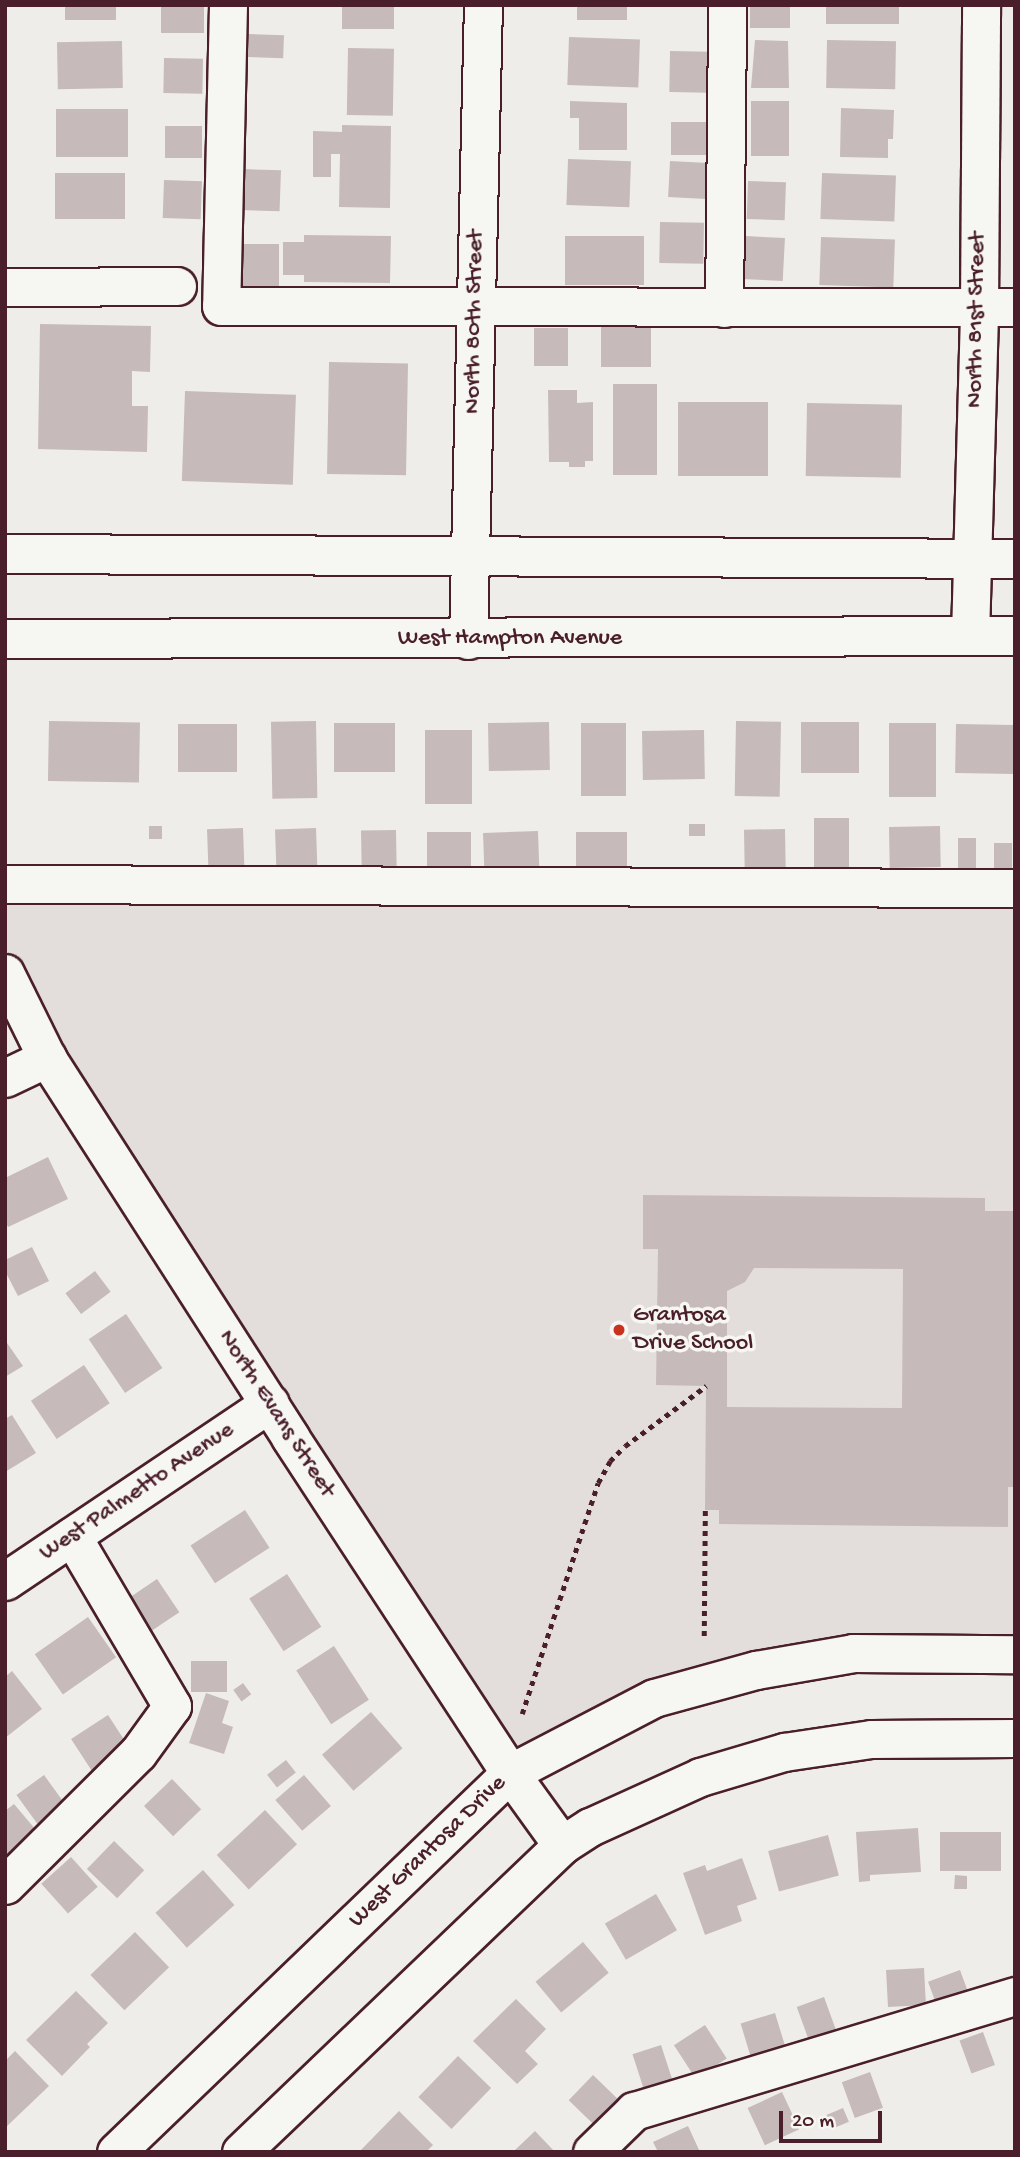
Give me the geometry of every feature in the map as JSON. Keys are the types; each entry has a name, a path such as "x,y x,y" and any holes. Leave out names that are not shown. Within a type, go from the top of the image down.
{"main road":[{"path":"5,554 1015,559"},
{"name":"West Hampton Avenue","path":"5,639 1015,636"}],"street":[{"path":"228,5 221,306 1015,307"},
{"name":"North 80th Street","path":"468,639 483,5"},
{"path":"724,308 727,5"},
{"name":"North 81st Street","path":"970,635 979,307 981,5"},
{"path":"5,287 177,286"},
{"path":"5,884 1015,888"},
{"name":"North Evans Street","path":"5,973 47,1058 510,1773 562,1846"},
{"path":"5,1078 47,1058"},
{"name":"West Palmetto Avenue","path":"5,1581 270,1403"},
{"path":"5,1885 138,1753 172,1706 72,1536"},
{"name":"West Grantosa Drive","path":"116,2152 510,1773 654,1698 755,1670 853,1653 1015,1654"},
{"path":"241,2152 562,1846 642,1801 700,1777 784,1752 871,1739 1015,1738"},
{"path":"592,2152 634,2111 1015,1996"}],"path":[{"path":"522,1714 598,1483 610,1461 706,1386"},
{"path":"704,1636 705,1510"}],"shaded area":[{"name":"Grantosa Drive School","path":"5,884 1015,888 1015,1654 756,1670 510,1773 5,973"}],"building":[{"path":"65,5 116,5 116,20 65,20"},
{"path":"161,5 204,5 204,33 161,33"},
{"path":"342,5 394,5 394,29 342,29"},
{"path":"577,5 627,5 627,20 577,20"},
{"path":"750,5 790,5 790,28 750,28"},
{"path":"826,5 899,5 899,24 826,24"},
{"path":"247,34 284,35 283,58 246,57"},
{"path":"569,37 640,39 638,87 567,85"},
{"path":"755,40 788,41 789,88 751,88"},
{"path":"827,40 896,41 895,89 826,88"},
{"path":"122,41 123,88 58,89 57,42"},
{"path":"348,48 394,49 393,116 347,115"},
{"path":"670,51 709,52 708,93 669,92"},
{"path":"164,58 203,59 202,94 163,93"},
{"path":"570,101 627,103 627,150 579,150 579,118 570,118"},
{"path":"751,101 789,101 789,156 751,156"},
{"path":"841,108 894,110 893,139 888,139 888,158 840,157"},
{"path":"56,109 128,109 128,157 56,157"},
{"path":"671,122 706,122 706,155 671,155"},
{"path":"342,125 391,126 390,208 339,207 340,154 331,154 331,177 313,177 313,131 342,132"},
{"path":"165,126 202,126 202,158 165,158"},
{"path":"568,159 631,161 629,207 566,205"},
{"path":"670,161 708,163 706,199 668,197"},
{"path":"243,169 281,170 280,211 242,210"},
{"path":"55,173 125,173 125,219 55,219"},
{"path":"822,173 896,176 894,222 820,219"},
{"path":"164,180 202,181 201,219 163,218"},
{"path":"748,181 786,182 785,220 747,219"},
{"path":"660,222 704,223 703,264 659,263"},
{"path":"304,235 391,236 390,283 304,282 304,275 283,275 283,242 304,242"},
{"path":"565,236 644,236 644,285 565,285"},
{"path":"745,236 785,238 783,281 743,279"},
{"path":"821,237 895,240 893,288 819,285"},
{"path":"241,244 279,244 279,287 241,287"},
{"path":"601,323 651,323 651,367 601,367"},
{"path":"40,324 151,326 150,372 132,371 132,406 148,406 147,452 38,449"},
{"path":"534,328 568,328 568,366 534,366"},
{"path":"329,362 408,363 406,475 327,474"},
{"path":"613,384 657,384 657,475 613,475"},
{"path":"548,390 577,390 577,403 593,402 593,461 585,461 585,467 569,467 569,462 549,462"},
{"path":"185,391 296,395 293,485 182,481"},
{"path":"678,402 768,402 768,476 678,476"},
{"path":"807,403 902,405 901,478 806,476"},
{"path":"49,721 140,723 139,783 48,781"},
{"path":"316,721 317,798 272,799 271,722"},
{"path":"736,721 781,722 780,797 735,796"},
{"path":"549,722 550,770 489,771 488,723"},
{"path":"801,722 859,722 859,773 801,773"},
{"path":"334,723 395,723 395,772 334,772"},
{"path":"581,723 626,723 626,796 581,796"},
{"path":"889,723 936,723 936,797 889,797"},
{"path":"178,724 237,724 237,772 178,772"},
{"path":"956,724 1015,725 1014,774 955,773"},
{"path":"425,730 472,730 472,804 425,804"},
{"path":"704,730 705,779 643,780 642,731"},
{"path":"814,818 849,818 849,871 814,871"},
{"path":"689,824 705,824 705,836 689,836"},
{"path":"149,826 162,826 162,839 149,839"},
{"path":"940,826 941,867 890,868 889,827"},
{"path":"243,828 244,866 208,867 207,829"},
{"path":"316,828 317,865 276,866 275,829"},
{"path":"785,829 786,870 745,871 744,830"},
{"path":"396,830 397,869 362,870 361,831"},
{"path":"538,831 539,869 484,871 483,833"},
{"path":"427,832 471,832 471,869 427,869"},
{"path":"576,832 627,832 627,872 576,872"},
{"path":"958,838 976,838 976,871 958,871"},
{"path":"994,843 1012,843 1012,868 994,868"},
{"path":"48,1157 68,1199 8,1227 5,1221 5,1178"},
{"path":"643,1195 985,1198 985,1211 1015,1211 1015,1487 1008,1487 1008,1527 719,1524 719,1510 705,1510 706,1386 656,1385 658,1249 643,1249","holes":["754,1268 903,1269 902,1408 727,1407 727,1291 745,1282"]},
{"path":"32,1247 49,1281 18,1296 5,1271 5,1260"},
{"path":"95,1271 111,1292 81,1314 65,1293"},
{"path":"126,1314 162,1368 125,1393 89,1339"},
{"path":"5,1340 23,1366 5,1377"},
{"path":"84,1365 110,1403 57,1439 31,1401"},
{"path":"12,1415 36,1453 5,1472 5,1419"},
{"path":"245,1510 270,1548 215,1583 190,1545"},
{"path":"287,1574 321,1627 284,1651 249,1599"},
{"path":"157,1579 179,1612 149,1633 126,1600"},
{"path":"88,1617 116,1657 63,1694 35,1654"},
{"path":"334,1646 369,1700 331,1724 296,1671"},
{"path":"191,1661 227,1661 227,1692 191,1692"},
{"path":"12,1671 42,1709 5,1738 5,1677"},
{"path":"243,1683 251,1694 242,1701 233,1690"},
{"path":"206,1693 229,1701 222,1723 233,1727 224,1754 189,1743"},
{"path":"371,1712 402,1748 353,1791 322,1755"},
{"path":"108,1715 130,1749 93,1773 71,1739"},
{"path":"286,1760 296,1773 277,1787 267,1775"},
{"path":"44,1775 68,1808 41,1828 16,1795"},
{"path":"304,1775 331,1806 302,1831 275,1800"},
{"path":"172,1779 201,1809 173,1836 144,1806"},
{"path":"14,1804 41,1836 12,1862 5,1855 5,1811"},
{"path":"265,1810 297,1844 249,1889 217,1855"},
{"path":"918,1828 921,1872 870,1875 870,1881 859,1882 856,1832"},
{"path":"940,1832 1001,1832 1001,1871 940,1871"},
{"path":"828,1835 839,1876 779,1892 768,1851"},
{"path":"114,1841 144,1870 117,1898 87,1869"},
{"path":"71,1857 98,1887 68,1913 41,1884"},
{"path":"742,1858 757,1899 737,1906 742,1921 705,1935 683,1873 705,1865 707,1871"},
{"path":"203,1870 234,1905 187,1948 155,1913"},
{"path":"955,1875 967,1876 967,1889 954,1889"},
{"path":"656,1894 677,1930 626,1960 605,1924"},
{"path":"135,1932 169,1967 124,2010 90,1975"},
{"path":"583,1942 609,1973 561,2012 536,1982"},
{"path":"924,1968 926,2005 888,2007 886,1970"},
{"path":"960,1970 969,1995 937,2007 928,1982"},
{"path":"76,1991 108,2023 87,2044 90,2047 62,2076 26,2040"},
{"path":"824,1997 837,2033 810,2043 797,2007"},
{"path":"516,1999 546,2029 525,2051 538,2064 517,2084 473,2041"},
{"path":"775,2013 786,2048 751,2059 741,2024"},
{"path":"705,2025 727,2059 696,2079 674,2045"},
{"path":"983,2032 995,2065 971,2073 960,2041"},
{"path":"661,2045 673,2083 645,2092 632,2054"},
{"path":"15,2051 49,2086 5,2128 5,2061"},
{"path":"458,2056 491,2088 451,2129 418,2097"},
{"path":"870,2072 883,2108 855,2118 842,2082"},
{"path":"593,2075 620,2101 595,2126 569,2100"},
{"path":"782,2092 799,2129 765,2145 748,2108"},
{"path":"843,2108 849,2122 832,2129 826,2115"},
{"path":"399,2111 433,2145 426,2152 359,2152"},
{"path":"688,2126 700,2152 658,2152 653,2142"},
{"path":"535,2131 555,2152 515,2150"}],"place":[{"name":"Grantosa Drive School","path":"619,1330"}]}
